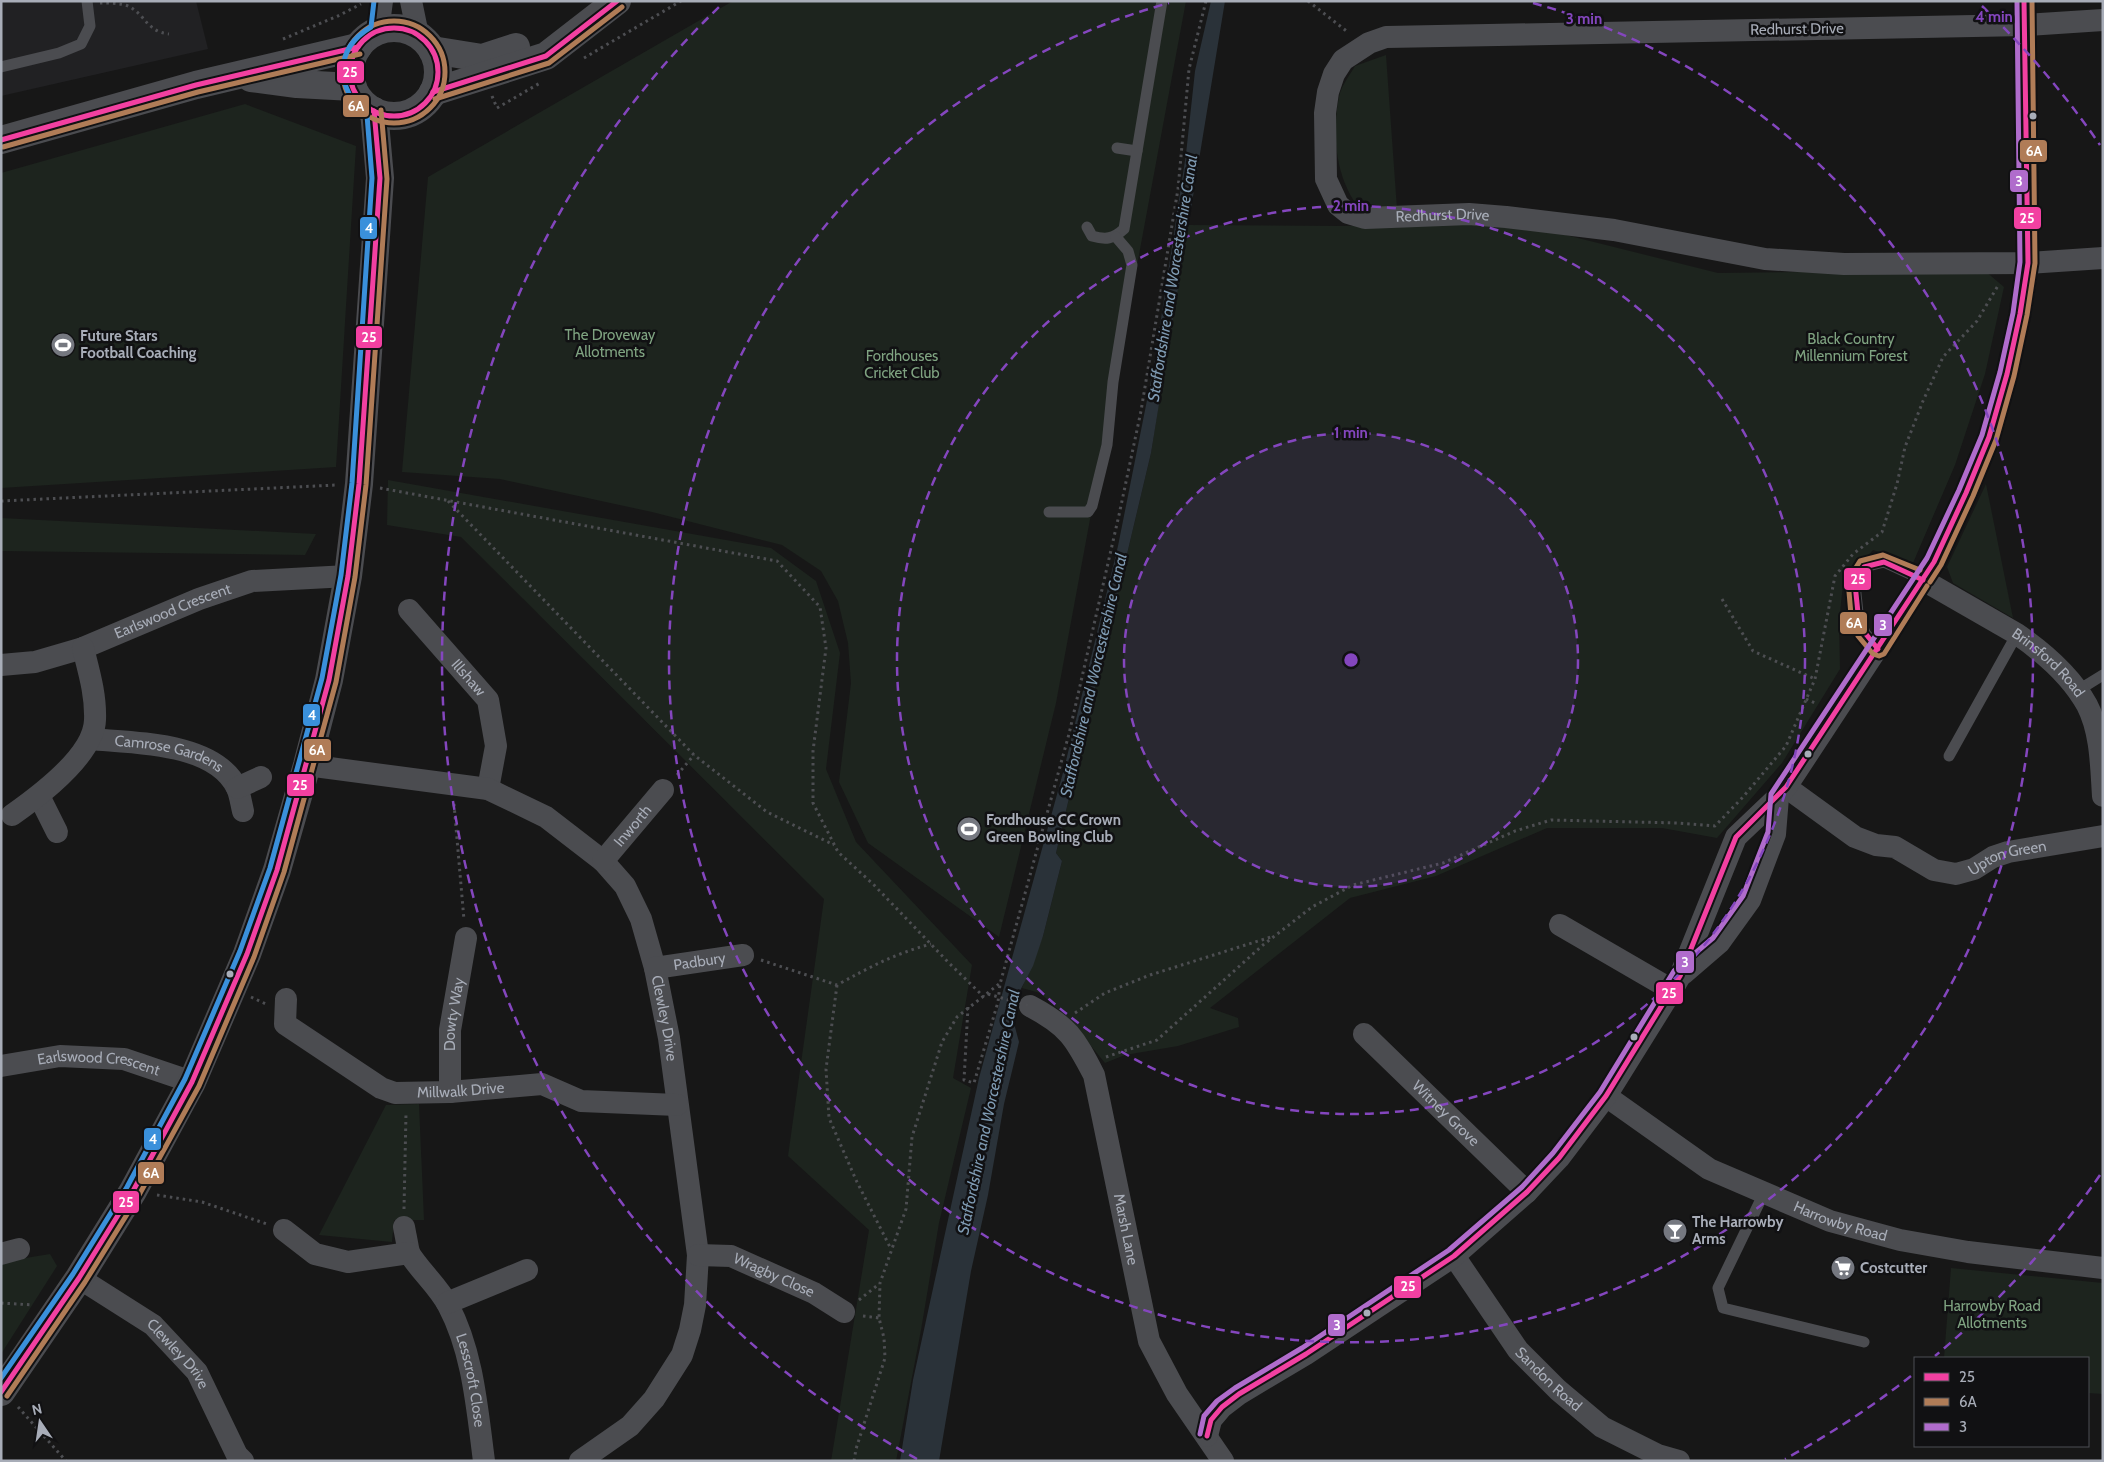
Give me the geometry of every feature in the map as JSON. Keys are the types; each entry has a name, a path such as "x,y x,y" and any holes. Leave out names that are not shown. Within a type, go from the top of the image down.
{"street":[{"path":"382,1 368,39 350,67 353,87 364,104 383,114 403,114 420,107 432,92 436,82 438,70 425,43 411,1"},
{"path":"1,140 368,39 397,28 425,43 482,58 542,39 609,1"},
{"path":"432,92 546,56 617,1"},
{"path":"1208,1436 1211,1420 1222,1407 1239,1394 1306,1354 1454,1256 1527,1192 1559,1158 1606,1096 1676,983 1736,837 1782,792 1934,562 1966,493 1989,437 2007,374 2020,314 2028,262 2026,25 2024,1"},
{"name":"Redhurst Drive","path":"2103,20 2026,25 1411,35 1386,37 1360,48 1343,60 1334,74 1325,113 1326,179 1338,205 1348,213 1365,218 1469,214 1506,217 1614,230 1765,259 1844,264 2028,262 2103,258"},
{"path":"234,76 297,84 353,87"},
{"path":"10,1390 53,1317 133,1191 192,1082 247,954 277,870 307,766 329,680 348,576 359,484 380,178 374,110"},
{"path":"380,178 403,114"},
{"name":"Earlswood Crescent","path":"1,665 35,662 83,648 199,599 252,581 348,576"},
{"name":"Brinsford Road","path":"1923,580 2017,634 2063,672 2087,706 2094,724 2100,755 2103,796"},
{"name":"Illshaw","path":"409,610 488,700 496,746 488,788"},
{"name":"Camrose Gardens","path":"12,815 59,779 91,739 95,721 92,687 83,648"},
{"name":"Camrose Gardens","path":"91,739 169,746 196,755 223,770 237,788 243,810"},
{"name":"Clewley Drive","path":"307,766 488,788 546,817 603,861 625,886 641,920 654,968 669,1038 698,1254 696,1305 682,1355 654,1399 630,1426 587,1459"},
{"name":"Camrose Gardens","path":"237,788 261,777"},
{"name":"Inworth","path":"603,861 663,790"},
{"path":"1676,983 1718,943 1750,900 1775,834 1782,792"},
{"name":"Upton Green","path":"1782,792 1854,837 1876,845 1895,847 1934,870 1956,874 1974,869 1993,857 2008,852 2103,836"},
{"path":"39,796 57,832"},
{"path":"1560,925 1676,983"},
{"name":"Dowty Way","path":"450,1092 450,1030 466,938"},
{"name":"Padbury","path":"654,968 743,955"},
{"name":"Millwalk Drive","path":"286,1006 285,1024 381,1088 395,1093 450,1092 542,1084 581,1101 677,1105"},
{"name":"Marsh Lane","path":"1030,1006 1053,1018 1076,1040 1094,1075 1149,1341 1177,1394 1224,1461"},
{"name":"Witney Grove","path":"1364,1034 1527,1192"},
{"name":"Earlswood Crescent","path":"1,1066 60,1056 124,1059 192,1082"},
{"name":"Harrowby Road","path":"1606,1096 1709,1169 1830,1221 1900,1240 1968,1252 2103,1268"},
{"path":"284,1230 315,1254 348,1262 409,1253 404,1227"},
{"name":"Lesscroft Close","path":"409,1253 418,1268 447,1303 462,1337 476,1397 484,1461"},
{"name":"Wragby Close","path":"698,1254 731,1256 814,1293 844,1312"},
{"name":"Sandon Road","path":"1454,1256 1518,1350 1558,1390 1602,1427 1658,1454 1679,1461"},
{"path":"447,1303 527,1270"},
{"name":"Clewley Drive","path":"79,1278 153,1325 197,1372 237,1455 243,1461"}],"lane":[{"path":"1087,228 1092,236 1106,240 1116,237 1124,230 1162,1"},
{"path":"1,67 59,53 82,44 90,26 87,3"},
{"path":"1117,148 1137,151"},
{"path":"1049,512 1088,512 1092,506 1108,445 1113,382 1132,265 1128,250 1116,237"},
{"path":"1878,649 1865,633 1858,613 1855,584 1864,567 1884,562 1923,580"},
{"path":"1949,756 2017,634"},
{"path":"2077,691 2103,675"},
{"path":"1764,1193 1718,1288 1723,1308 1864,1342"}],"path":[{"path":"968,1007 964,1080 974,1083 998,1002 1000,984 1069,734 1123,496 1141,410 1178,189 1189,70 1206,1"},
{"path":"1308,1 1352,36 1360,48"},
{"path":"87,3 127,6 135,11 152,29 169,34"},
{"path":"1088,1064 1157,1040 1274,936 1312,907 1353,885 1443,863 1515,830 1551,820 1678,823 1715,826 1743,797 1786,746 1815,678 1835,576 1853,554 1882,532 1897,484 1905,447 1923,401 1944,357 1977,321 2000,283"},
{"path":"1,501 359,484 777,561 820,607 826,648 813,751 813,802 838,852 986,996 1030,1006"},
{"path":"448,501 694,755 767,812 835,845"},
{"path":"1722,599 1753,651 1815,678"},
{"path":"663,790 694,755"},
{"path":"452,784 466,938"},
{"path":"1059,1024 1114,989 1150,975 1274,936"},
{"path":"743,955 837,985 883,960 904,951 931,944"},
{"path":"854,1461 856,1449 885,1358 884,1338 879,1318 880,1283 906,1208 911,1145 915,1128 942,1042 957,1017 1000,984"},
{"path":"837,985 826,1069 829,1118 856,1180 892,1250"},
{"path":"232,989 286,1006"},
{"path":"404,1227 406,1092"},
{"path":"133,1191 202,1202 284,1230"},
{"path":"1,1303 37,1306 53,1317"},
{"path":"10,1390 21,1409 66,1461"}],"shaded area":[{"path":"1,1 196,1 208,49 1,96"}],"green space":[{"name":"Fordhouses Cricket Club","path":"733,1 1186,1 1056,703 999,937 868,843 839,782 851,683 848,643 838,601 821,571 782,545 652,512 500,479 402,472 428,177"},
{"path":"1386,55 1397,209 1354,201 1339,164 1336,137 1339,97 1355,66"},
{"path":"245,104 356,146 336,467 1,488 1,173"},
{"name":"Black Country Millennium Forest","path":"1468,222 1554,232 1718,273 1984,270 2004,287 1985,374 1955,465 1913,563 1873,550 1843,584 1839,622 1840,669 1782,763 1717,838 1662,828 1547,828 1436,876 1350,898 1210,1008 1238,1018 1239,1027 1178,1046 1125,1055 1105,1063 1068,1018 1040,993 1022,988 1043,936 1062,861 1056,853 1151,453 1187,225 1343,226"},
{"path":"388,480 771,548 816,581 840,653 826,769 856,842 972,965 953,1078 971,1088 939,1223 896,1461 831,1461 869,1230 788,1156 824,899 461,537 387,525"},
{"path":"1986,484 2013,618 1953,583 1947,567"},
{"path":"1,518 316,534 305,555 1,551"},
{"path":"419,1104 424,1220 394,1220 392,1242 319,1235 386,1105"},
{"path":"50,1254 57,1266 1,1354 1,1262"},
{"name":"Harrowby Road Allotments","path":"1951,1268 2103,1283 2103,1394 2089,1393 2089,1357 1944,1357"}],"water":[{"name":"Staffordshire and Worcestershire Canal","path":"1211,1 1225,1 1151,453 1056,853 1062,861 1043,936 1033,966 1014,1002 1012,1016 1019,1042 1004,1104 988,1195 971,1271 939,1461 900,1461 913,1380 979,1078 1064,769 1118,546 1154,365 1186,154 1195,71"}],"transit line":[{"name":"4","path":"1,1378 73,1274 127,1187 185,1079 240,951 270,868 322,678 341,575 352,483 372,178 367,115 356,104 349,93 344,81 343,69 345,57 350,46 371,27 374,1"},
{"name":"25","path":"433,92 546,56 617,1"},
{"name":"3","path":"1200,1434 1204,1416 1217,1401 1235,1388 1302,1348 1449,1250 1522,1187 1553,1153 1600,1092 1674,971 1713,938 1743,896 1768,832 1771,794 1927,558 1982,435 2000,372 2013,313 2020,262 2017,1"},
{"name":"25","path":"1207,1436 1211,1420 1222,1407 1239,1394 1306,1354 1454,1256 1527,1192 1559,1158 1606,1096 1680,976 1736,837 1786,787 1934,562 1966,493 1989,437 2007,374 2020,314 2028,263 2024,1"},
{"name":"6A","path":"1930,582 1941,565 1973,496 1996,440 2014,376 2027,315 2035,263 2032,1"},
{"name":"6A","path":"435,99 549,63 622,7"},
{"name":"6A","path":"394,21 414,25 430,36 441,52 445,72 441,92 430,108 414,119 394,123 374,119 358,108 347,92 343,72 347,52 358,36 374,25 394,21"},
{"name":"25","path":"394,28 411,32 425,41 434,55 438,72 434,89 425,103 411,112 394,116 377,112 363,103 354,89 350,72 354,55 363,41 377,32 394,28"},
{"name":"25","path":"1,140 196,85 358,47"},
{"name":"6A","path":"3,147 198,92 360,54"},
{"name":"6A","path":"7,1396 85,1282 139,1195 199,1086 254,957 284,872 336,682 355,577 366,485 387,179 381,110"},
{"name":"25","path":"1,1392 79,1278 133,1191 192,1082 247,954 277,870 329,680 348,576 359,484 380,178 374,111"},
{"name":"6A","path":"1920,570 1883,555 1860,561 1848,580 1851,615 1858,636 1873,654 1879,656 1884,654 1927,586"},
{"name":"25","path":"1878,649 1865,633 1858,613 1855,584 1864,567 1884,562 1923,580"}],"place":[{"name":"Future Stars Football Coaching","path":"63,345"},
{"name":"Fordhouse CC Crown Green Bowling Club","path":"969,829"},
{"name":"The Harrowby Arms","path":"1675,1231"},
{"name":"Costcutter","path":"1843,1268"}],"park label":[{"name":"The Droveway Allotments","path":"610,344"}]}
